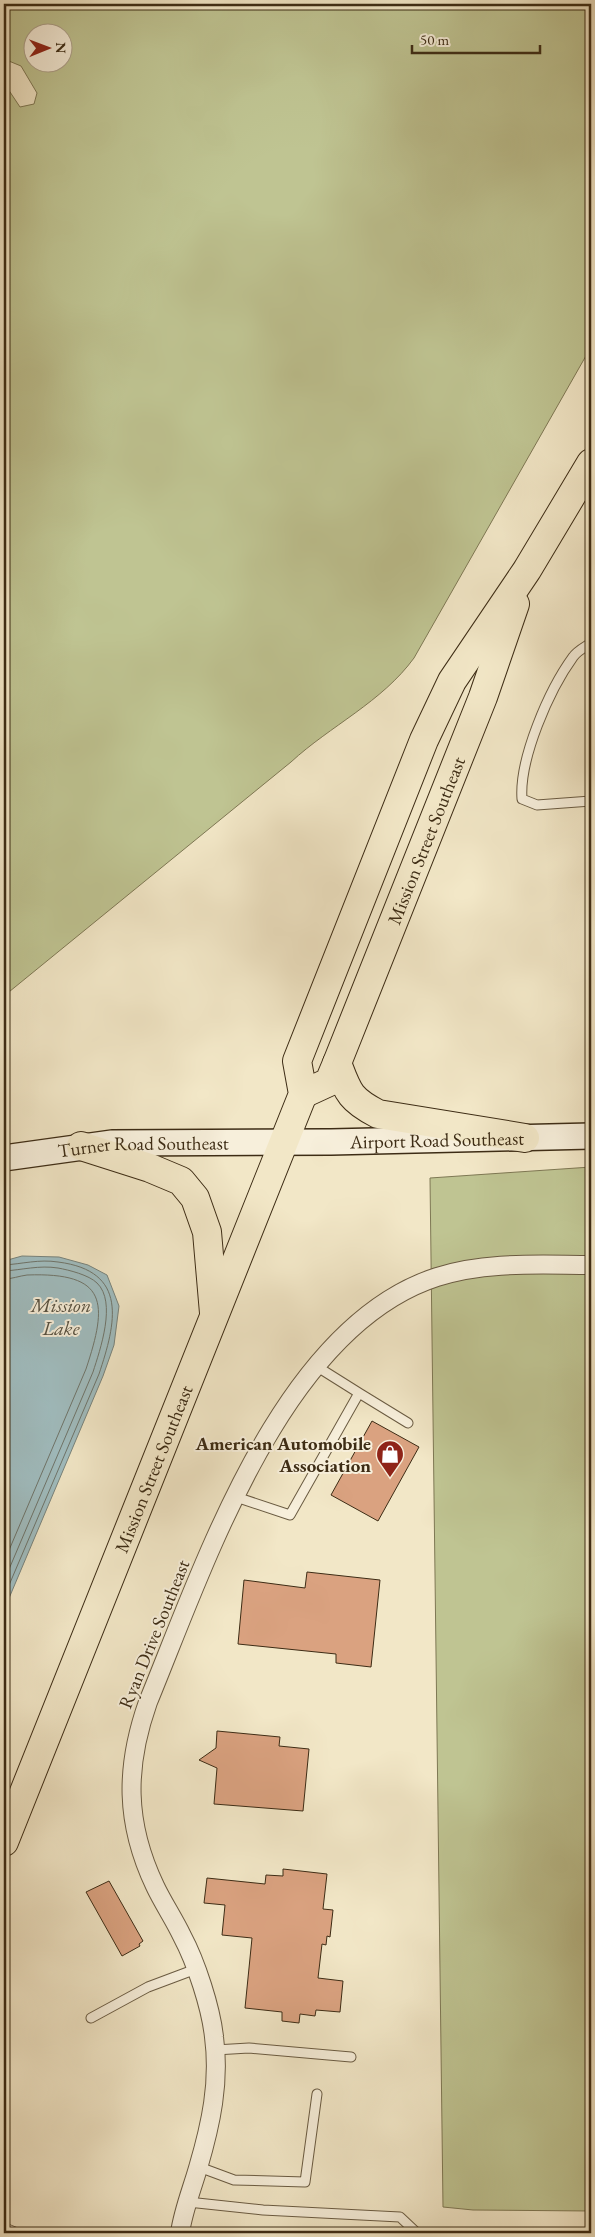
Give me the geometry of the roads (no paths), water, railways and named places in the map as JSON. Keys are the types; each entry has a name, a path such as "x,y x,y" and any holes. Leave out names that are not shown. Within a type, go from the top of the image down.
{"highway":[{"name":"Mission Street Southeast","path":"4,1842 214,1319 282,1142 303,1094 297,1061 424,740 452,681 528,570 591,463"},
{"name":"Mission Street Southeast","path":"303,1094 329,1082 338,1062 483,697 528,570"},
{"path":"338,1062 350,1094 359,1104 378,1114 525,1138"},
{"path":"81,1146 150,1168 181,1181 195,1198 207,1232 214,1319"}],"main road":[{"name":"Airport Road Southeast","path":"282,1142 591,1136"},
{"name":"Turner Road Southeast","path":"4,1158 81,1146 130,1142 282,1142"}],"street":[{"name":"Ryan Drive Southeast","path":"180,2233 211,2121 215,2096 214,2035 196,1969 184,1938 155,1886 140,1848 132,1812 134,1753 148,1702 213,1544 255,1456 301,1383 355,1325 397,1296 438,1276 498,1266 591,1264"}],"lane":[{"path":"591,643 574,655 538,720 521,787 522,799 537,805 591,801"},
{"path":"316,1366 408,1423"},
{"path":"236,1497 290,1516 359,1393"},
{"path":"91,2018 148,1987 196,1969"},
{"path":"215,2050 249,2048 351,2057"},
{"path":"199,2166 234,2180 304,2182 317,2094"},
{"path":"188,2202 263,2210 400,2217 417,2233"},
{"path":"4,2230 5,2228 17,2233"}],"water":[{"name":"Mission Lake","path":"22,1256 59,1257 88,1265 107,1275 119,1306 114,1345 103,1376 4,1610 4,1261"}],"place":[{"name":"American Automobile Association","path":"390,1478"}]}
